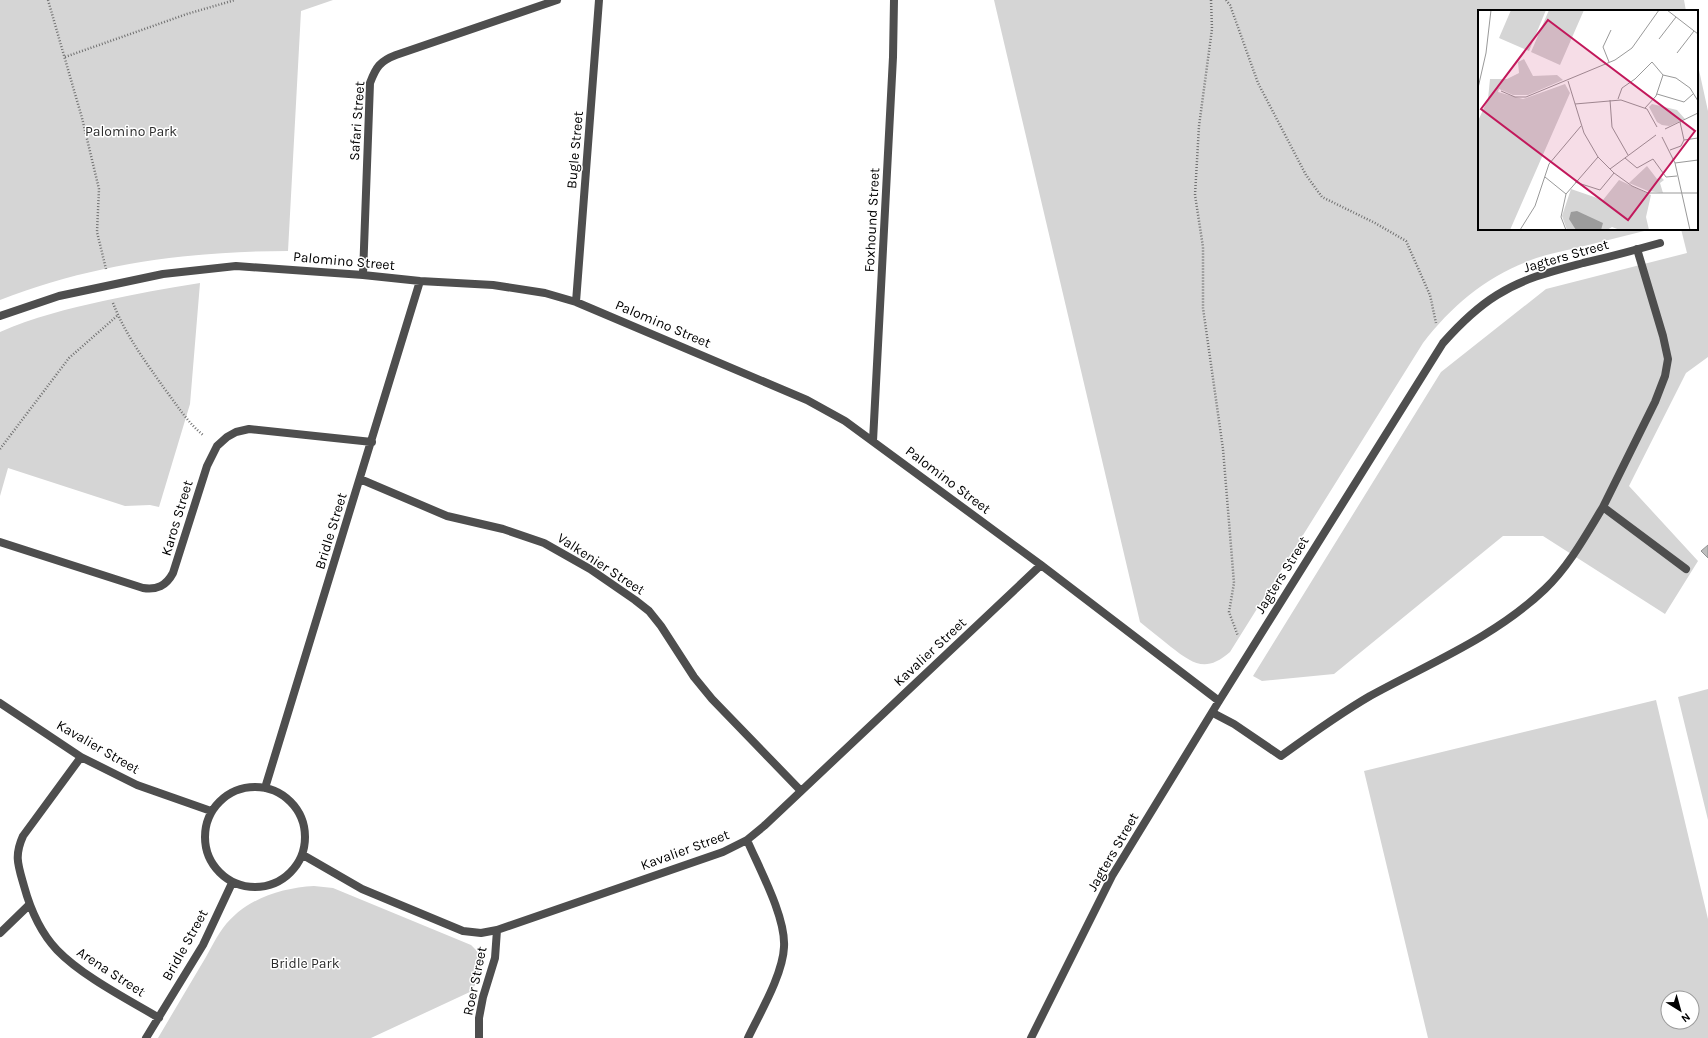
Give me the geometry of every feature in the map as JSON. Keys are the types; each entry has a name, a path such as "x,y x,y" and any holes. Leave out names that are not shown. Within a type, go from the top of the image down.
{"street":[{"name":"Safari Street","path":"363,274 370,83 374,70 388,58 557,0"},
{"name":"Bugle Street","path":"576,302 599,0"},
{"name":"Foxhound Street","path":"873,441 893,57 894,0"},
{"name":"Jagters Street","path":"1031,1038 1112,876 1219,701 1443,343 1459,324 1478,308 1498,294 1519,283 1541,274 1660,243"},
{"path":"1213,713 1234,724 1281,756 1324,725 1369,697 1450,655 1507,620 1546,588 1573,555 1603,507 1655,402 1665,376 1668,359 1663,336 1637,249"},
{"name":"Palomino Street","path":"0,316 59,296 163,274 236,266 363,274 420,282 493,285 545,294 576,302 807,400 845,421 1041,565 1219,701"},
{"name":"Bridle Street","path":"265,788 420,282"},
{"name":"Karos Street","path":"0,542 143,588 157,588 170,579 174,573 207,466 216,446 227,437 236,432 249,429 372,442"},
{"name":"Valkenier Street","path":"360,479 447,516 503,529 544,543 590,569 635,600 649,611 661,626 694,677 712,698 801,791"},
{"path":"1603,507 1686,569"},
{"name":"Kavalier Street","path":"303,855 362,889 463,931 482,933 497,930 723,852 747,840 1041,565"},
{"name":"Kavalier Street","path":"0,703 82,757 137,785 211,811"},
{"name":"Arena Street","path":"82,757 23,836 17,849 18,864 29,905 48,938 57,950 76,967 159,1018"},
{"path":"250,787 265,788 285,796 299,813 306,834 303,855 291,873 273,885 252,889 232,883 215,870 206,852 204,831 211,811 221,799 235,791 250,787"},
{"path":"747,840 781,920 784,947 779,971 748,1038"},
{"name":"Bridle Street","path":"146,1038 203,945 232,883"},
{"path":"0,934 29,905"},
{"name":"Roer Street","path":"479,1038 479,1018 483,997 495,958 497,930"}],"path":[{"path":"48,0 82,118 99,188 97,232 106,269"},
{"path":"64,57 187,14 235,0"},
{"path":"1211,0 1212,29 1199,126 1195,195 1203,247 1203,308 1223,449 1234,583 1229,612 1246,658"},
{"path":"1226,0 1230,5 1258,83 1306,175 1322,197 1375,223 1406,241 1430,295 1437,326 1443,343"},
{"path":"112,301 117,316 146,362 191,425 216,446"},
{"path":"0,449 69,358 117,316"}],"green space":[{"name":"Palomino Park","path":"0,0 333,0 301,11 288,251 215,254 142,262 70,277 0,300"},
{"path":"994,0 1684,0 1686,10 1478,10 1478,230 1648,230 1531,260 1500,274 1485,283 1458,304 1446,316 1423,343 1230,652 1221,659 1207,664 1193,662 1171,647 1140,622"},
{"path":"1698,66 1708,111 1708,357 1686,373 1629,486 1698,561 1665,614 1543,536 1503,536 1334,674 1262,681 1253,676 1441,372 1546,289 1687,253 1681,230 1698,230"},
{"path":"200,283 190,404 159,507 150,505 125,506 8,468 0,496 0,332 38,318 77,307"},
{"path":"1708,689 1708,820 1678,697"},
{"path":"1656,700 1708,919 1708,1038 1428,1038 1364,771"},
{"name":"Bridle Park","path":"314,886 333,888 471,945 479,956 481,962 480,973 472,991 371,1038 158,1038 217,937 232,918 252,902 264,897 289,889"}],"building":[{"path":"1708,545 1708,558 1701,551"}]}
